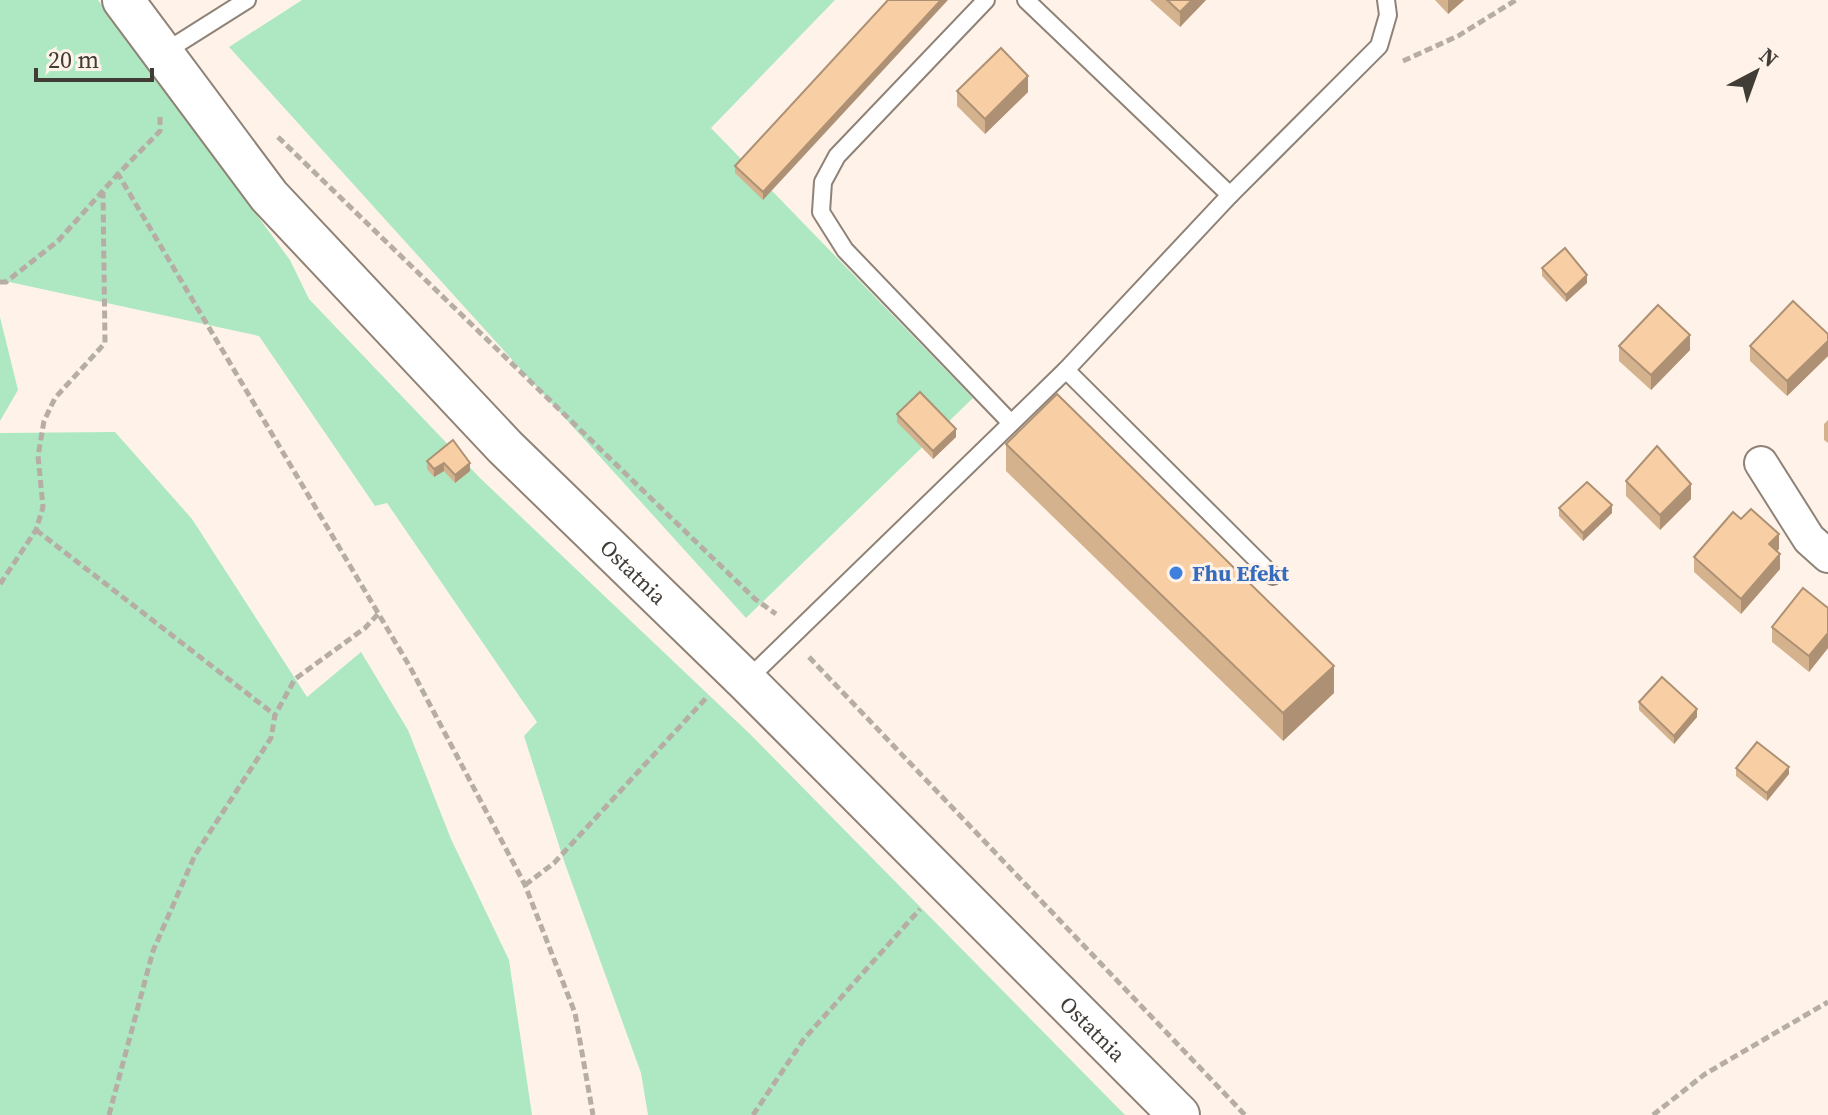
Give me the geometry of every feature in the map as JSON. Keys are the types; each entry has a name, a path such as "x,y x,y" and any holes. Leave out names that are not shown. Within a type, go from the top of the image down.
{"street":[{"name":"Ostatnia","path":"123,0 269,196 505,447 746,681 1179,1115"},
{"path":"1761,463 1809,539 1828,556"}],"lane":[{"path":"161,53 247,0"},
{"path":"986,0 837,156 823,182 821,212 845,250 1011,423"},
{"path":"1026,0 1230,195"},
{"path":"746,681 1066,370 1230,195 1379,46 1388,15 1386,0"},
{"path":"1066,370 1273,576"}],"path":[{"path":"1402,61 1458,36 1516,0"},
{"path":"0,282 6,282 58,241 160,131 160,115"},
{"path":"271,130 755,599 774,611 810,646 808,656 1245,1115"},
{"path":"118,174 410,667 525,885 575,1013 593,1115"},
{"path":"0,584 36,530 43,507 38,456 44,421 55,398 105,343 103,192"},
{"path":"36,530 275,715"},
{"path":"109,1115 153,951 195,855 271,738 275,715 295,679 365,628 378,614"},
{"path":"525,885 554,863 709,695"},
{"path":"753,1115 804,1039 922,907"},
{"path":"1653,1115 1705,1074 1828,1002"}],"green space":[{"path":"0,0 98,0 290,260 309,299 480,478 750,734 1125,1115 648,1115 641,1073 564,861 524,736 537,722 387,503 375,506 259,336 0,280"},
{"path":"302,0 835,0 711,128 973,398 746,618 229,47"},
{"path":"0,317 18,390 0,421"},
{"path":"115,432 192,519 307,697 361,652 408,730 451,839 509,960 532,1115 0,1115 0,433"}],"building":[{"path":"888,0 941,0 763,192 735,166"},
{"path":"1167,0 1192,0 1180,12"},
{"path":"1001,48 1028,76 985,119 957,91"},
{"path":"1565,248 1587,275 1566,295 1542,268"},
{"path":"1793,301 1828,334 1828,341 1787,381 1750,346"},
{"path":"1658,305 1690,335 1651,375 1619,346"},
{"path":"920,392 956,429 933,451 897,414"},
{"path":"1057,394 1334,666 1283,713 1006,444"},
{"path":"453,440 470,463 455,475 444,463 434,469 427,461"},
{"path":"1657,446 1691,484 1660,515 1626,481"},
{"path":"1587,482 1612,505 1583,533 1559,508"},
{"path":"1751,509 1779,534 1769,544 1780,554 1741,599 1694,557 1733,512 1741,519"},
{"path":"1803,588 1828,608 1828,633 1809,656 1772,627"},
{"path":"1662,677 1697,709 1674,736 1639,702"},
{"path":"1757,742 1789,767 1767,793 1736,768"}],"place":[{"name":"Fhu Efekt","path":"1176,573"}]}
